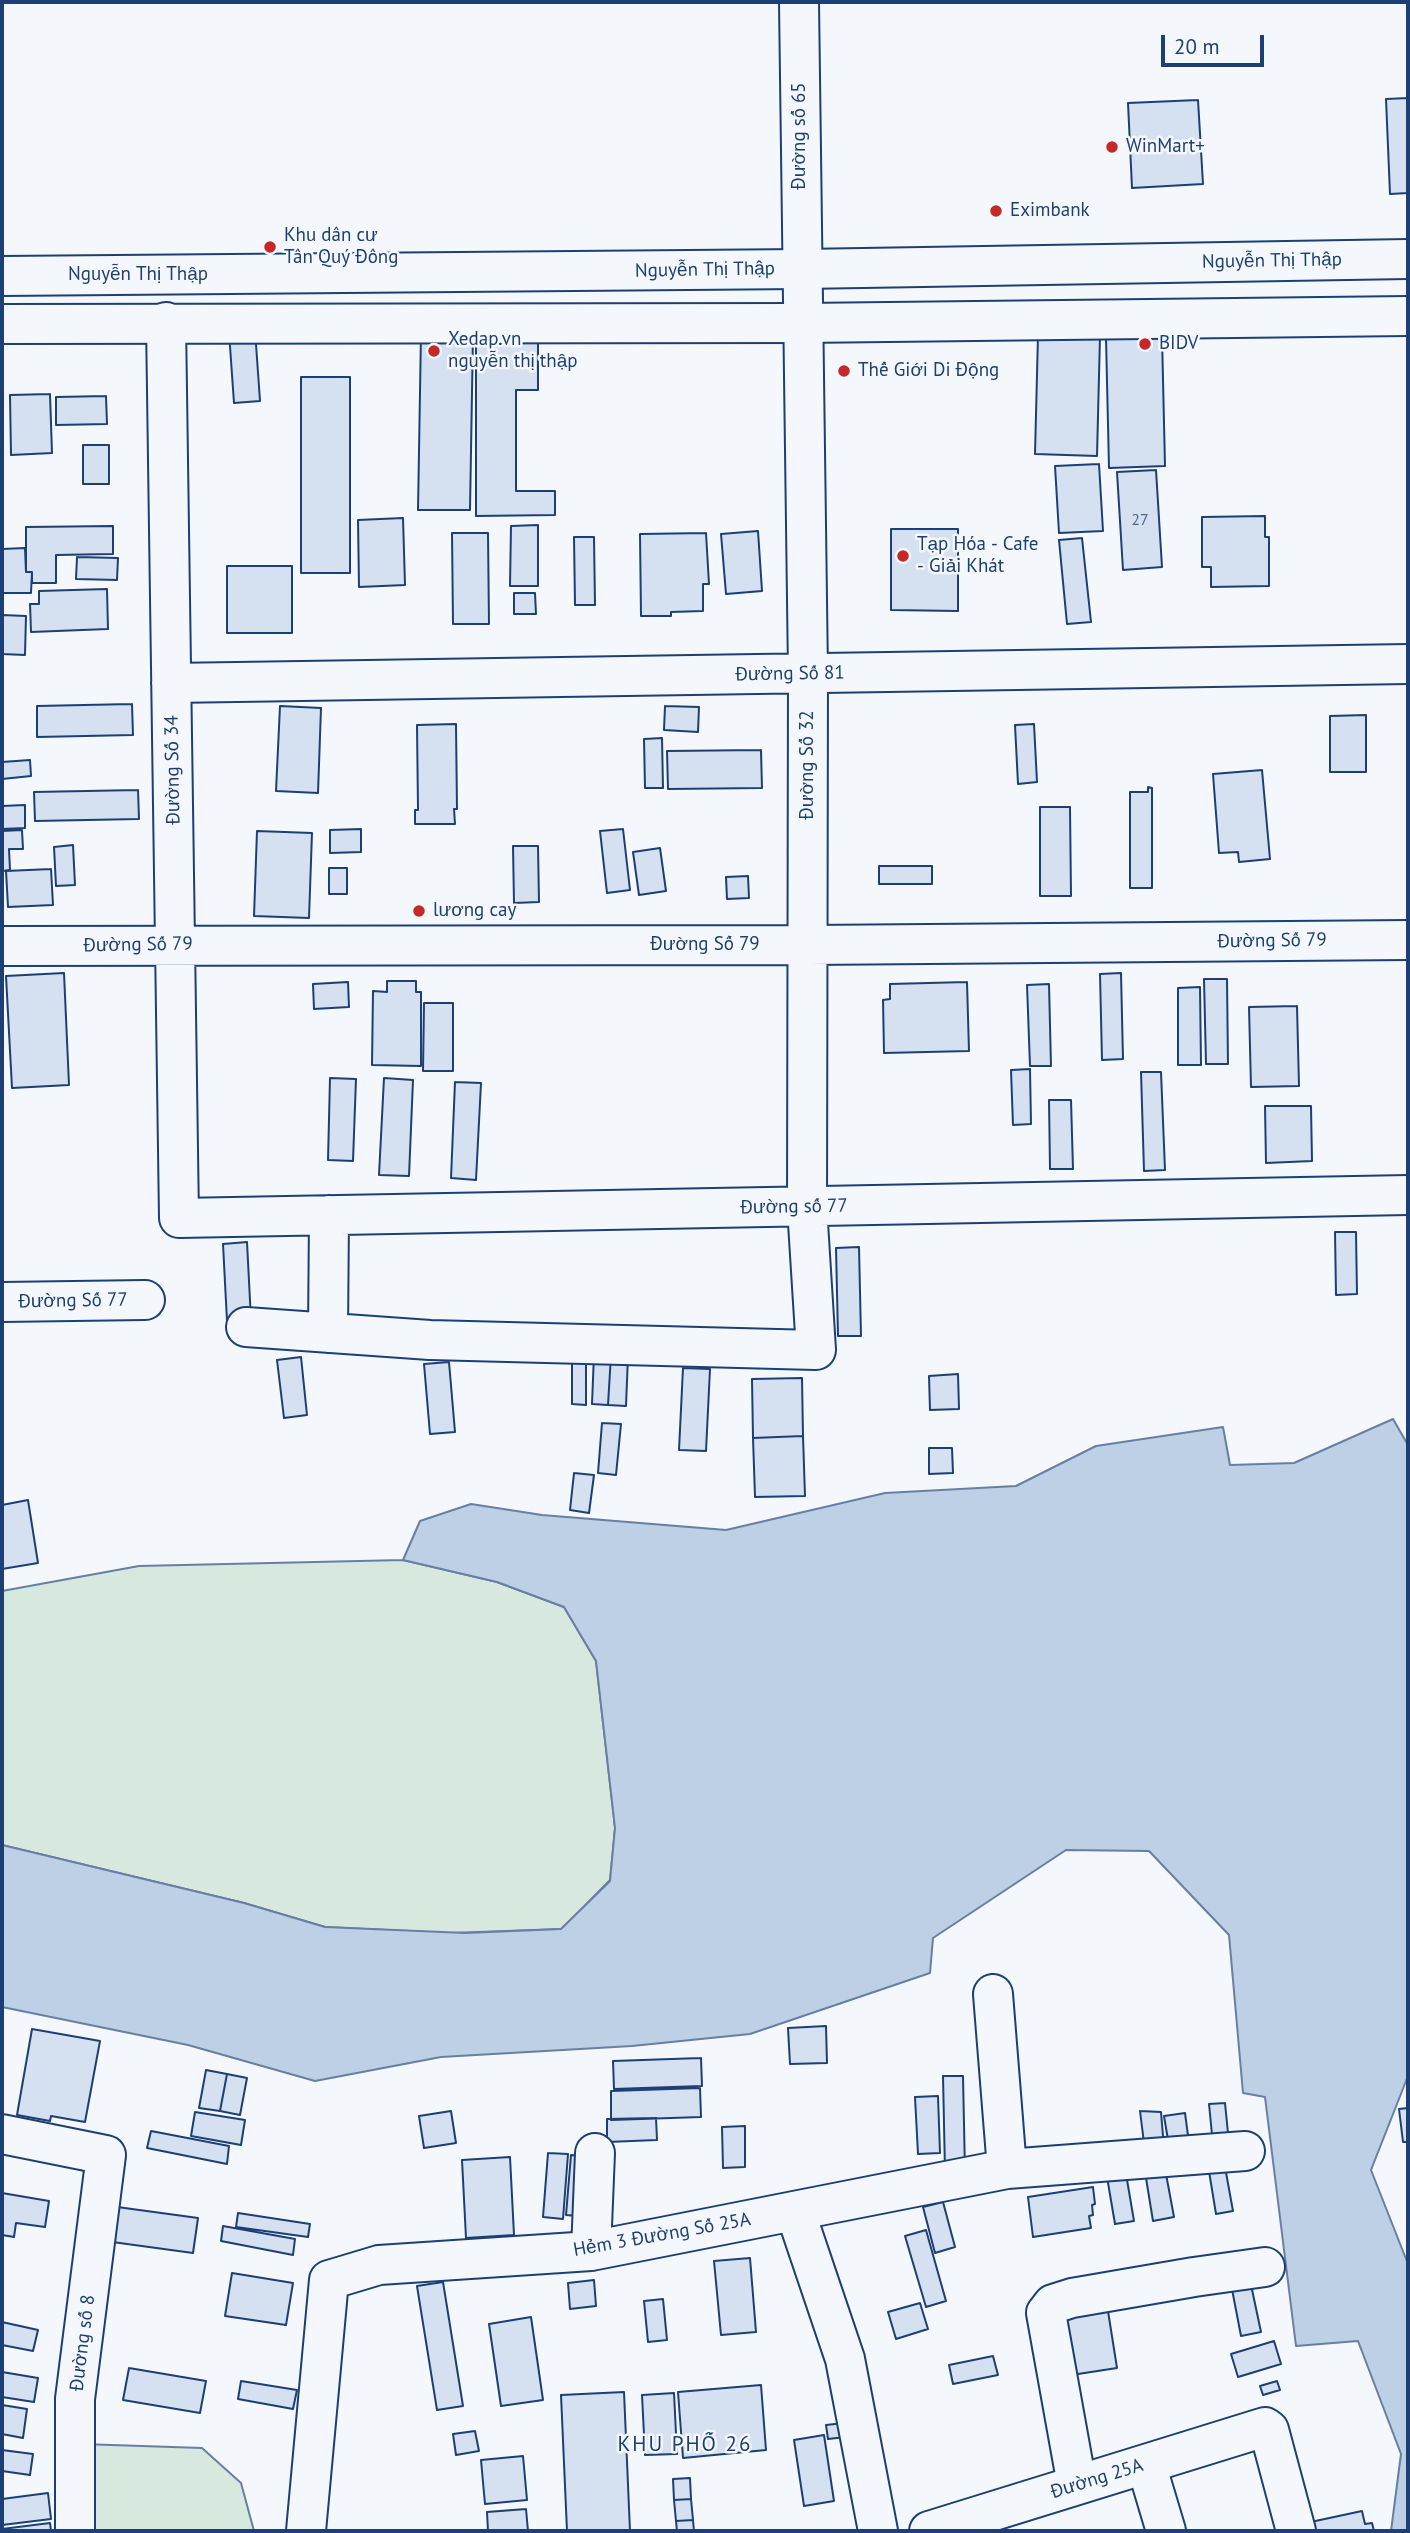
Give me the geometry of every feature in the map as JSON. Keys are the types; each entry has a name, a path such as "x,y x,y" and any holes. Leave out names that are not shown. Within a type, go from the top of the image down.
{"street":[{"name":"Đường số 65","path":"799,2 802,323"},
{"name":"Nguyễn Thị Thập","path":"2,276 802,269 1408,259"},
{"path":"2,324 802,323 1408,316"},
{"name":"Đường Số 34","path":"166,322 180,1218"},
{"name":"Đường Số 32","path":"328,1333 430,1340 816,1350 807,1207 808,674 802,323"},
{"name":"Đường Số 81","path":"171,683 1408,664"},
{"name":"Đường Số 79","path":"2,946 809,946 1408,940"},
{"name":"Đường số 77","path":"180,1218 1408,1195"},
{"path":"246,1327 328,1333 329,1215"},
{"name":"Đường Số 77","path":"2,1302 145,1300"},
{"path":"993,1994 1007,2169"},
{"name":"Đường số 8","path":"2,2134 106,2155 75,2399 75,2531"},
{"name":"Hẻm 3 Đường Số 25A","path":"306,2531 330,2280 379,2265 591,2251 1007,2169 1245,2151"},
{"path":"591,2251 595,2153"},
{"path":"795,2211 845,2359 878,2531"},
{"path":"1077,2485 1046,2313 1053,2304 1072,2298 1265,2267"},
{"name":"Đường 25A","path":"937,2530 1006,2520 1077,2485 1265,2427 1269,2430 1296,2531"},
{"path":"1146,2463 1166,2531"}],"shaded area":[{"path":"403,1560 497,1582 564,1607 596,1661 615,1828 610,1880 562,1929 450,1933 325,1927 244,1903 2,1845 2,1591 139,1566"},
{"path":"81,2444 202,2448 241,2483 254,2531 79,2531"}],"water":[{"path":"1393,1419 1408,1445 1408,2076 1371,2170 1408,2264 1408,2531 1391,2531 1401,2454 1358,2341 1296,2346 1265,2097 1243,2093 1229,1935 1149,1851 1066,1850 933,1938 930,1973 750,2034 632,2046 441,2057 315,2081 188,2045 2,2007 2,1845 244,1903 325,1927 465,1933 561,1929 610,1881 615,1828 596,1661 564,1607 497,1582 403,1560 420,1521 471,1504 542,1515 726,1530 885,1493 1016,1486 1096,1446 1223,1427 1230,1465 1294,1463"}],"building":[{"path":"1408,98 1408,193 1390,194 1386,99"},
{"path":"1198,100 1203,184 1132,188 1128,103"},
{"path":"255,330 260,401 234,403 229,332"},
{"path":"421,333 473,334 470,510 418,510"},
{"path":"1038,335 1100,336 1097,456 1035,454"},
{"path":"1162,336 1165,466 1109,468 1106,338"},
{"path":"476,338 538,338 538,390 516,390 516,491 555,491 555,515 476,516"},
{"path":"301,377 350,377 350,573 301,573"},
{"path":"50,394 52,453 11,455 10,395"},
{"path":"106,396 107,424 56,425 56,397"},
{"path":"83,445 109,445 109,484 83,484"},
{"path":"1099,464 1103,531 1059,533 1055,466"},
{"path":"1156,470 1162,567 1123,570 1117,472"},
{"path":"1265,516 1265,537 1269,537 1269,586 1211,587 1211,567 1202,567 1202,517"},
{"path":"403,518 405,585 359,587 358,520"},
{"path":"538,525 538,586 510,586 511,526"},
{"path":"113,526 113,554 56,555 56,583 32,583 32,572 26,572 26,527"},
{"path":"891,529 958,529 958,611 891,610"},
{"path":"758,531 762,591 726,594 721,534"},
{"path":"452,533 488,533 489,624 453,624"},
{"path":"706,533 709,584 703,584 703,611 671,612 671,616 641,616 640,534"},
{"path":"574,537 594,537 595,605 575,605"},
{"path":"1082,538 1091,622 1067,624 1059,540"},
{"path":"25,548 26,572 32,572 31,593 2,593 2,549"},
{"path":"77,557 118,558 117,580 76,579"},
{"path":"227,566 292,566 292,633 227,633"},
{"path":"107,589 108,629 31,632 30,604 39,604 39,591"},
{"path":"514,593 535,593 536,614 514,614"},
{"path":"2,615 26,616 25,655 2,654"},
{"path":"132,704 133,735 37,737 37,706"},
{"path":"280,706 321,708 318,793 276,791"},
{"path":"665,706 699,707 698,732 664,730"},
{"path":"1366,715 1366,772 1330,772 1330,716"},
{"path":"456,724 455,824 415,824 415,810 418,810 417,725"},
{"path":"1034,724 1037,782 1018,784 1015,725"},
{"path":"662,738 663,788 645,788 644,739"},
{"path":"761,750 762,788 668,789 667,751"},
{"path":"30,760 31,776 2,779 2,762"},
{"path":"1262,770 1270,859 1239,862 1238,852 1219,853 1213,774"},
{"path":"1148,787 1152,788 1152,888 1130,888 1130,792 1148,792"},
{"path":"138,790 139,819 35,821 34,792"},
{"path":"25,805 25,828 2,829 2,806"},
{"path":"1040,807 1070,807 1071,896 1040,896"},
{"path":"361,829 361,852 330,853 330,830"},
{"path":"623,829 630,890 607,893 600,831"},
{"path":"22,830 23,849 9,849 10,870 2,871 2,831"},
{"path":"257,831 312,833 309,918 254,916"},
{"path":"73,845 75,885 56,886 54,847"},
{"path":"513,846 538,846 539,902 514,903"},
{"path":"660,848 666,891 639,895 633,852"},
{"path":"879,866 932,866 932,884 879,884"},
{"path":"329,868 347,868 347,894 329,894"},
{"path":"51,869 53,905 8,907 6,871"},
{"path":"748,876 749,898 727,899 726,877"},
{"path":"64,973 69,1085 12,1088 6,976"},
{"path":"1121,973 1123,1059 1102,1060 1100,974"},
{"path":"1204,979 1227,979 1228,1064 1206,1064"},
{"path":"387,981 416,981 416,992 421,992 421,1066 372,1065 373,991 387,992"},
{"path":"348,982 349,1007 314,1009 313,984"},
{"path":"967,982 969,1051 884,1053 883,1000 890,999 890,984"},
{"path":"1049,984 1051,1066 1030,1066 1027,985"},
{"path":"1200,987 1201,1065 1178,1065 1178,988"},
{"path":"424,1003 453,1003 453,1071 423,1071"},
{"path":"1297,1006 1299,1086 1251,1087 1249,1007"},
{"path":"1030,1069 1031,1124 1013,1125 1011,1070"},
{"path":"1141,1072 1161,1072 1165,1170 1144,1171"},
{"path":"330,1078 356,1079 353,1161 328,1160"},
{"path":"384,1078 413,1080 409,1176 379,1175"},
{"path":"455,1082 481,1083 476,1180 451,1178"},
{"path":"1049,1100 1071,1100 1073,1169 1050,1169"},
{"path":"1265,1106 1311,1106 1312,1161 1266,1163"},
{"path":"1335,1232 1356,1232 1357,1294 1336,1295"},
{"path":"247,1242 251,1320 227,1321 223,1244"},
{"path":"859,1247 861,1336 838,1336 836,1248"},
{"path":"572,1352 586,1353 586,1405 572,1404"},
{"path":"594,1354 611,1355 608,1405 592,1404"},
{"path":"611,1355 628,1356 626,1406 608,1405"},
{"path":"301,1357 307,1415 284,1418 277,1360"},
{"path":"449,1362 455,1432 430,1434 424,1364"},
{"path":"683,1368 710,1369 706,1451 679,1450"},
{"path":"958,1374 959,1409 930,1410 929,1376"},
{"path":"802,1378 803,1436 753,1438 752,1379"},
{"path":"602,1423 621,1424 616,1475 598,1473"},
{"path":"803,1436 805,1496 755,1497 753,1438"},
{"path":"929,1448 952,1448 953,1473 929,1474"},
{"path":"574,1473 594,1475 589,1513 570,1510"},
{"path":"28,1500 38,1563 2,1569 2,1505"},
{"path":"826,2026 827,2063 790,2064 788,2028"},
{"path":"32,2029 100,2041 85,2122 51,2116 50,2121 17,2115"},
{"path":"701,2058 702,2086 614,2089 613,2061"},
{"path":"206,2070 227,2074 220,2111 199,2108"},
{"path":"227,2074 247,2078 240,2115 220,2111"},
{"path":"943,2076 963,2076 965,2172 945,2172"},
{"path":"700,2088 701,2117 611,2120 611,2091"},
{"path":"938,2096 940,2153 918,2154 915,2097"},
{"path":"1225,2103 1229,2143 1213,2145 1209,2104"},
{"path":"1408,2108 1408,2142 1403,2142 1399,2109"},
{"path":"451,2111 456,2143 424,2148 419,2116"},
{"path":"1140,2111 1161,2112 1164,2148 1145,2151"},
{"path":"195,2112 245,2120 241,2145 191,2136"},
{"path":"1185,2113 1189,2143 1169,2146 1164,2116"},
{"path":"656,2118 657,2140 607,2142 607,2119"},
{"path":"745,2126 745,2167 723,2168 722,2127"},
{"path":"151,2131 229,2146 227,2164 147,2148"},
{"path":"548,2153 568,2154 563,2219 543,2217"},
{"path":"571,2155 580,2156 588,2217 566,2215"},
{"path":"1223,2156 1233,2211 1216,2214 1207,2159"},
{"path":"510,2157 514,2235 466,2238 462,2160"},
{"path":"1125,2168 1134,2221 1115,2224 1106,2171"},
{"path":"1166,2174 1174,2217 1153,2221 1146,2178"},
{"path":"1093,2187 1095,2204 1092,2205 1093,2215 1089,2216 1091,2228 1033,2237 1028,2197"},
{"path":"2,2193 49,2201 45,2227 16,2223 14,2237 2,2235"},
{"path":"943,2202 955,2247 935,2253 923,2207"},
{"path":"110,2206 198,2218 193,2253 105,2241"},
{"path":"238,2213 310,2224 308,2237 236,2227"},
{"path":"223,2226 295,2239 293,2255 221,2241"},
{"path":"926,2230 946,2301 926,2307 905,2236"},
{"path":"750,2258 756,2332 721,2335 714,2261"},
{"path":"232,2273 293,2283 286,2325 225,2316"},
{"path":"594,2280 596,2306 570,2309 568,2283"},
{"path":"1250,2280 1261,2332 1241,2336 1231,2284"},
{"path":"443,2282 463,2406 437,2410 417,2286"},
{"path":"663,2299 667,2340 648,2342 644,2301"},
{"path":"920,2303 928,2329 896,2339 888,2312"},
{"path":"1108,2311 1117,2368 1065,2376 1056,2320"},
{"path":"531,2317 543,2400 501,2406 489,2324"},
{"path":"2,2322 38,2330 33,2351 2,2345"},
{"path":"1274,2341 1281,2364 1238,2377 1231,2354"},
{"path":"993,2356 998,2375 953,2384 949,2365"},
{"path":"129,2368 206,2381 200,2413 123,2400"},
{"path":"2,2372 38,2378 34,2402 2,2397"},
{"path":"241,2381 297,2390 293,2409 238,2399"},
{"path":"1277,2381 1280,2390 1263,2395 1260,2386"},
{"path":"761,2385 766,2450 683,2458 678,2392"},
{"path":"624,2392 630,2531 567,2531 561,2395"},
{"path":"674,2393 677,2454 645,2455 642,2395"},
{"path":"2,2405 27,2409 23,2438 2,2434"},
{"path":"844,2423 846,2437 828,2439 826,2425"},
{"path":"475,2431 479,2451 456,2455 453,2434"},
{"path":"824,2435 834,2501 804,2506 794,2440"},
{"path":"2,2450 33,2454 30,2475 2,2471"},
{"path":"523,2456 527,2500 485,2504 481,2460"},
{"path":"690,2478 691,2499 674,2500 673,2479"},
{"path":"48,2493 51,2519 2,2525 2,2499"},
{"path":"691,2499 693,2520 676,2521 674,2500"},
{"path":"526,2509 528,2531 488,2531 487,2512"},
{"path":"1362,2511 1365,2524 1372,2523 1374,2531 1308,2531 1306,2523"},
{"path":"693,2520 694,2531 677,2531 676,2521"},
{"path":"50,2523 51,2531 2,2531 2,2529"}],"place":[{"name":"WinMart+","path":"1112,147"},
{"name":"Eximbank","path":"996,211"},
{"name":"Khu dân cư Tân Quý Đông","path":"270,247"},
{"name":"BIDV","path":"1145,344"},
{"name":"Xedap.vn nguyễn thị thập","path":"434,351"},
{"name":"Thế Giới Di Động","path":"844,371"},
{"name":"Tạp Hóa - Cafe - Giải Khát","path":"903,556"},
{"name":"lương cay","path":"419,911"}],"district":[{"name":"KHU PHỐ 26","path":"685,2445"}]}
